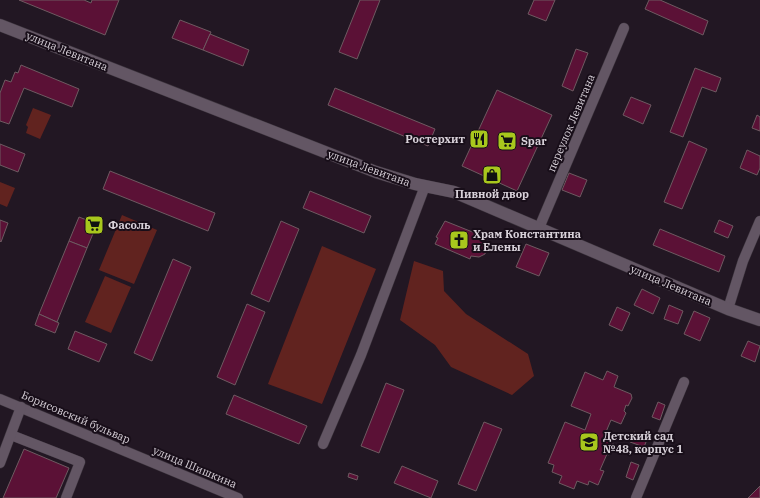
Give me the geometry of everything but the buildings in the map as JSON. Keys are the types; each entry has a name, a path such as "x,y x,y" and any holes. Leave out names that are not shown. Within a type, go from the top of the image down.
{"street":[{"name":"улица Левитана","path":"0,25 376,172 425,186 454,192 728,309 760,320"},
{"name":"переулок Левитана","path":"539,228 624,28"},
{"path":"323,444 361,355 425,186"},
{"path":"728,309 743,261 760,221"},
{"path":"636,498 684,382"},
{"name":"Борисовский бульвар","path":"0,399 143,458"},
{"path":"0,463 21,407"},
{"path":"10,436 80,462 66,498"},
{"name":"улица Шишкина","path":"143,458 238,498"}],"shaded area":[{"path":"33,108 51,115 40,139 26,133 28,127 26,125"},
{"path":"0,182 15,188 7,207 0,204"},
{"path":"122,215 157,230 134,284 99,270"},
{"path":"322,246 376,269 322,404 268,384"},
{"path":"414,261 443,271 444,291 466,314 528,354 534,376 512,395 451,367 435,345 400,320"},
{"path":"105,276 131,287 111,333 85,322"}],"place":[{"name":"Ростерхит","path":"479,139"},
{"name":"Spar","path":"507,141"},
{"name":"Пивной двор","path":"492,175"},
{"name":"Фасоль","path":"94,225"},
{"name":"Храм Константина и Елены","path":"459,240"},
{"name":"Детский сад №48, корпус 1","path":"589,442"}]}
